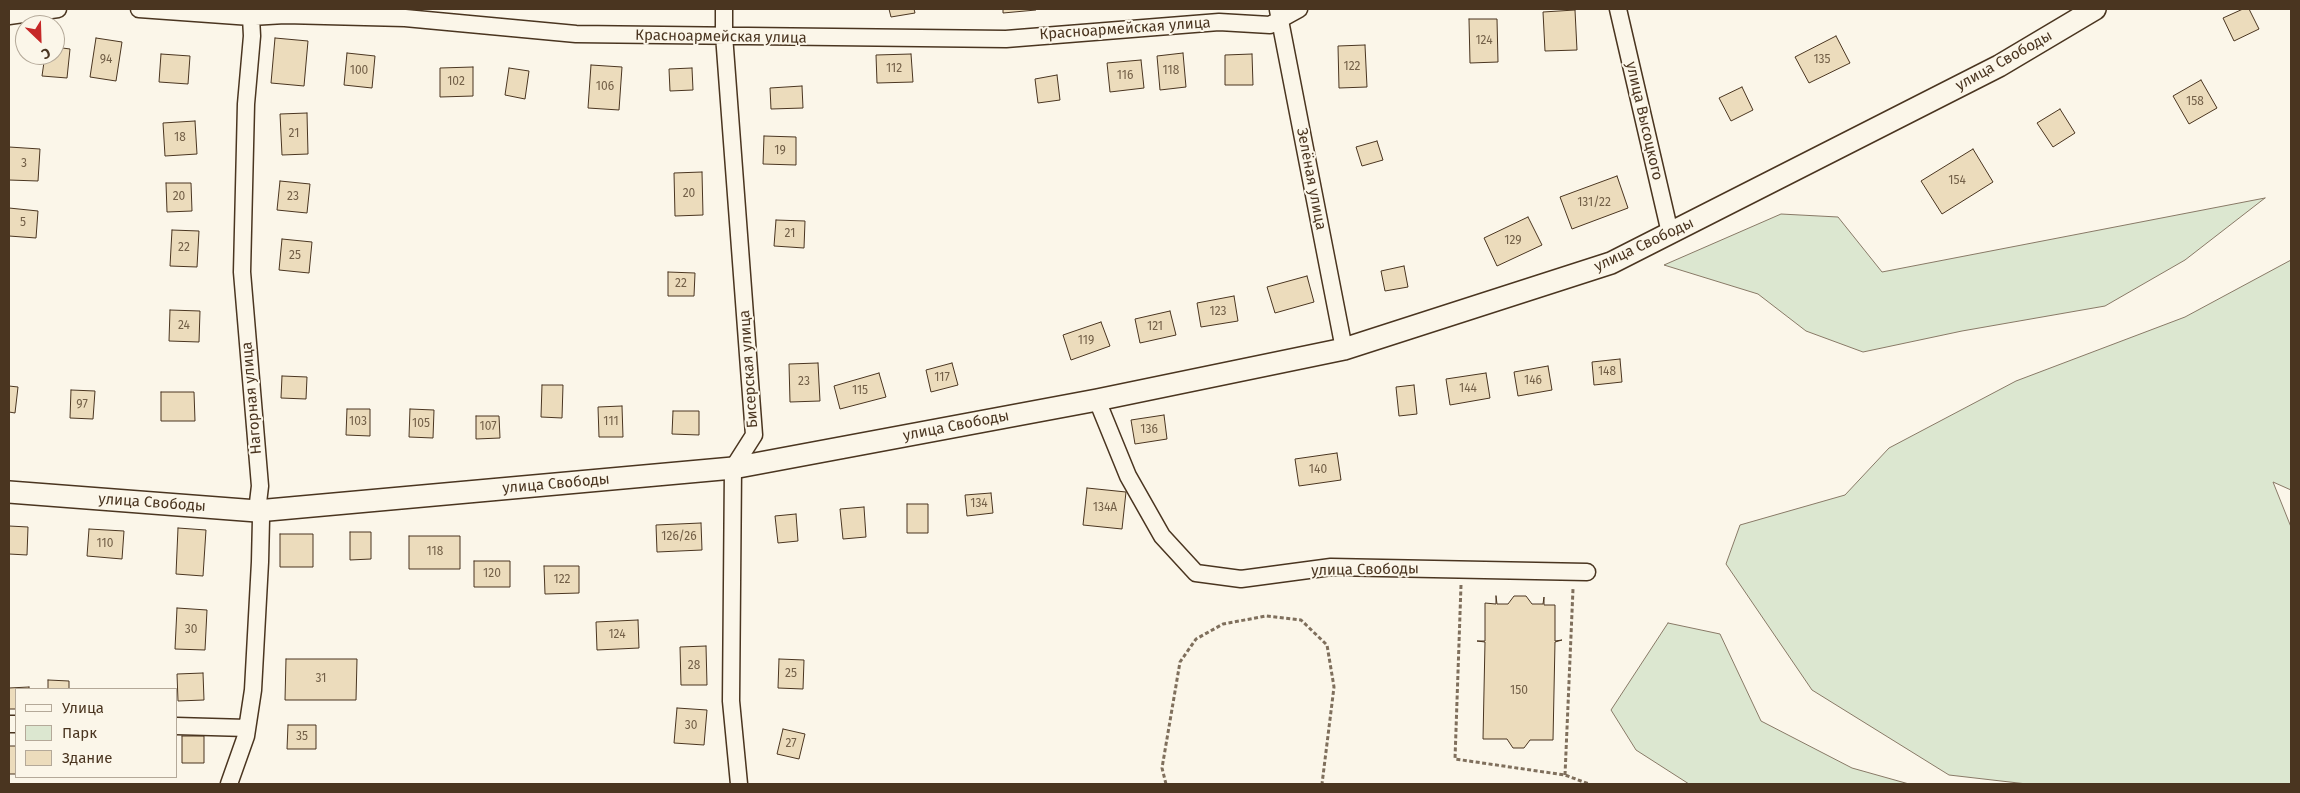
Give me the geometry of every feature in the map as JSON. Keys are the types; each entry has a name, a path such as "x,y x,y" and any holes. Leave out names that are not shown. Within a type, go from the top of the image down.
{"street":[{"path":"9,16 58,9"},
{"name":"Красноармейская улица","path":"139,9 405,18 576,34 692,37 724,35 1006,39 1219,22 1270,25 1279,14 1299,9"},
{"name":"Бисерская улица","path":"724,9 724,35 754,435 733,468"},
{"name":"улица Высоцкого","path":"1618,9 1670,233"},
{"name":"улица Свободы","path":"9,492 257,510 733,468 1097,400 1344,349 1611,264 1999,66 2095,9"},
{"name":"Нагорная улица","path":"229,784 247,728 252,690 260,562 261,519 257,510 260,486 242,272 246,104 252,36 249,13"},
{"name":"Зелёная улица","path":"1279,14 1344,349"},
{"name":"улица Свободы","path":"1097,400 1128,476 1162,536 1196,573 1241,579 1331,567 1580,572"},
{"path":"733,468 731,701 739,784"},
{"path":"178,726 247,728"}],"path":[{"path":"1461,570 1455,759 1565,775 1589,784"},
{"path":"1565,775 1580,572"},
{"path":"1166,784 1162,768 1180,662 1196,639 1223,624 1266,616 1301,620 1327,645 1334,687 1322,784"}],"green space":[{"path":"2265,198 2185,260 2105,306 1962,331 1863,352 1806,331 1758,294 1664,265 1781,214 1838,217 1882,272"},
{"path":"2291,260 2291,490 2273,482 2291,527 2291,784 2027,784 1949,775 1812,690 1726,564 1740,525 1845,495 1889,448 2016,381 2185,317"},
{"path":"1668,623 1720,634 1761,721 1852,768 1909,784 1689,784 1636,750 1611,710"}],"building":[{"path":"889,9 914,9 915,13 891,17"},
{"path":"1003,9 1036,9 1036,10 1003,13"},
{"path":"2243,9 2249,9 2259,29 2234,41 2223,18"},
{"path":"1575,10 1577,50 1545,51 1543,12"},
{"path":"1469,19 1497,19 1498,62 1470,63"},
{"path":"1836,36 1850,63 1809,83 1795,57"},
{"path":"96,38 122,42 116,81 90,77"},
{"path":"275,38 308,41 304,86 271,83"},
{"path":"1365,45 1367,87 1339,88 1338,46"},
{"path":"65,48 70,49 67,78 42,76 44,65 65,65"},
{"path":"347,53 375,56 372,88 344,85"},
{"path":"1183,53 1186,87 1160,90 1157,56"},
{"path":"161,54 190,56 188,84 159,82"},
{"path":"911,54 913,82 877,83 876,55"},
{"path":"1252,54 1253,85 1225,85 1225,55"},
{"path":"1141,60 1144,88 1110,92 1107,63"},
{"path":"591,65 622,67 619,110 588,108"},
{"path":"473,67 473,96 440,97 440,68"},
{"path":"509,68 529,71 525,99 505,95"},
{"path":"692,68 693,90 670,91 669,69"},
{"path":"1057,75 1060,100 1038,103 1035,79"},
{"path":"2201,80 2217,108 2189,124 2173,96"},
{"path":"802,86 803,108 771,109 770,88"},
{"path":"1742,87 1753,110 1731,121 1719,98"},
{"path":"2060,109 2075,133 2053,147 2037,123"},
{"path":"307,113 308,154 282,155 280,114"},
{"path":"195,121 197,154 165,156 163,123"},
{"path":"764,136 796,137 796,165 763,164"},
{"path":"1377,141 1383,160 1362,166 1356,147"},
{"path":"9,147 40,149 38,181 9,180"},
{"path":"1973,149 1993,182 1942,214 1921,181"},
{"path":"702,172 703,215 675,216 674,173"},
{"path":"1617,176 1628,208 1572,229 1560,197"},
{"path":"280,181 310,184 307,213 277,210"},
{"path":"166,183 191,183 192,211 167,212"},
{"path":"9,208 38,211 36,238 9,236"},
{"path":"1528,217 1542,245 1497,266 1484,238"},
{"path":"776,220 805,221 804,248 774,246"},
{"path":"172,230 199,231 197,267 170,266"},
{"path":"282,239 312,242 309,273 279,270"},
{"path":"1404,266 1408,287 1385,291 1381,271"},
{"path":"668,272 695,273 694,296 668,296"},
{"path":"1307,276 1314,302 1275,313 1267,287"},
{"path":"1234,296 1238,321 1201,327 1197,303"},
{"path":"170,310 200,311 199,342 169,341"},
{"path":"1170,311 1176,335 1140,343 1135,319"},
{"path":"1101,322 1110,346 1071,360 1063,335"},
{"path":"1620,359 1622,382 1594,385 1592,362"},
{"path":"818,363 820,401 790,402 789,364"},
{"path":"952,363 958,385 931,392 926,370"},
{"path":"1548,366 1552,390 1518,396 1514,372"},
{"path":"879,373 886,397 840,409 834,386"},
{"path":"1486,373 1490,398 1450,405 1446,379"},
{"path":"282,376 307,377 306,399 281,398"},
{"path":"542,385 563,385 562,418 541,417"},
{"path":"1414,385 1417,414 1399,416 1396,387"},
{"path":"9,386 18,387 15,413 9,412"},
{"path":"71,390 95,391 93,419 70,418"},
{"path":"161,392 194,392 195,421 161,421"},
{"path":"622,406 623,437 599,437 598,407"},
{"path":"347,409 370,409 370,436 346,435"},
{"path":"410,409 434,410 433,438 409,437"},
{"path":"673,411 699,411 699,435 672,434"},
{"path":"1164,415 1167,439 1135,444 1131,420"},
{"path":"476,416 499,416 500,438 476,439"},
{"path":"1337,453 1341,480 1299,486 1295,459"},
{"path":"1087,488 1126,492 1122,529 1083,525"},
{"path":"991,493 993,513 967,516 965,495"},
{"path":"907,504 928,504 928,533 907,533"},
{"path":"864,507 866,537 843,539 840,509"},
{"path":"796,514 798,541 778,543 775,516"},
{"path":"701,523 702,550 657,552 656,525"},
{"path":"9,526 28,527 27,555 9,554"},
{"path":"178,528 206,530 203,576 176,574"},
{"path":"89,529 124,531 122,559 87,556"},
{"path":"350,532 371,532 371,559 350,560"},
{"path":"280,534 313,534 313,567 280,567"},
{"path":"409,536 460,536 460,569 409,569"},
{"path":"474,561 510,561 510,587 474,587"},
{"path":"544,566 579,566 579,593 545,594"},
{"path":"1496,596 1497,604 1508,604 1514,596 1526,596 1532,604 1543,604 1544,597 1544,605 1555,605 1555,641 1562,640 1555,642 1553,740 1530,740 1524,748 1513,748 1507,739 1483,739 1485,642 1477,641 1485,641 1485,603 1496,604"},
{"path":"177,608 207,610 205,650 175,649"},
{"path":"638,620 639,648 597,650 596,622"},
{"path":"706,646 707,685 681,685 680,647"},
{"path":"286,659 357,659 356,700 285,700"},
{"path":"779,659 804,660 803,689 778,688"},
{"path":"203,673 204,700 178,701 177,674"},
{"path":"48,680 69,681 69,688 48,688"},
{"path":"29,687 15,688 15,709 9,709 9,688"},
{"path":"677,708 707,710 704,745 674,743"},
{"path":"288,725 316,725 316,749 287,749"},
{"path":"783,729 805,734 799,759 777,754"},
{"path":"182,736 204,736 204,763 182,763"},
{"path":"9,746 15,746 15,774 9,774"}]}
